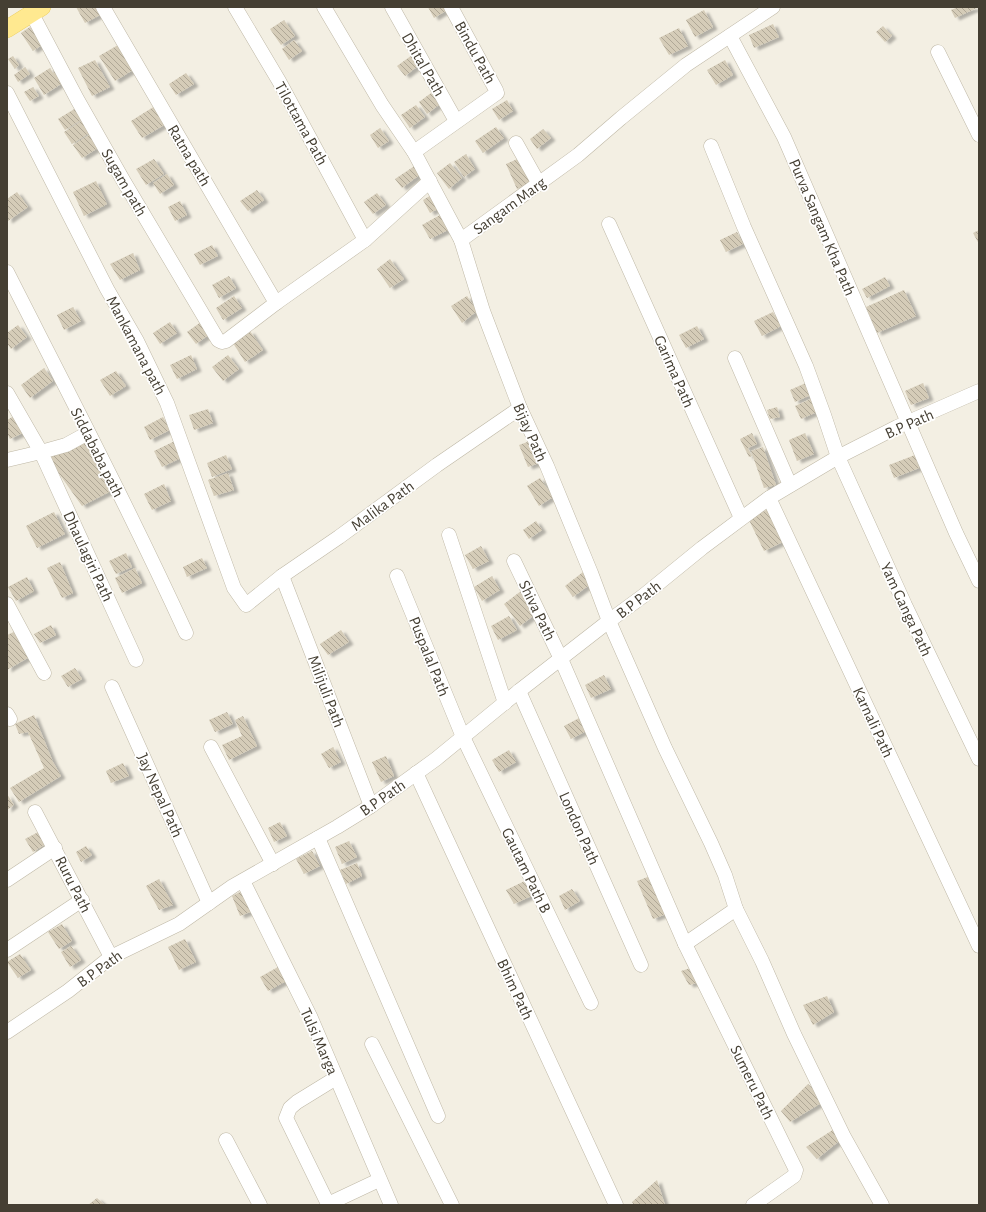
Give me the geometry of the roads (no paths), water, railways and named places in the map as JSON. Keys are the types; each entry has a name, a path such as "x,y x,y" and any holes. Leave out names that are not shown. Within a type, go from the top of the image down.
{"main road":[{"path":"7,29 37,10"}],"street":[{"name":"Ratna path","path":"103,7 276,303"},
{"name":"Tilottama Path","path":"235,7 279,81 366,240"},
{"name":"Sangam Marg","path":"324,7 382,105 414,152 461,240 578,155 686,65 773,7"},
{"name":"Dhital Path","path":"392,7 456,121"},
{"name":"Bindu Path","path":"414,152 495,95 496,90 451,7"},
{"name":"Sugam path","path":"37,10 77,99 127,187 218,340 222,342 226,341 276,303"},
{"name":"Purva Sangam Kha Path","path":"730,36 784,137 956,533 979,581"},
{"path":"938,52 979,135"},
{"name":"Mankamana path","path":"7,93 108,289 137,341 167,403 234,588 246,605"},
{"path":"516,143 539,184"},
{"name":"Yam Ganga Path","path":"711,146 744,227 806,366 838,457 905,605 979,759"},
{"path":"276,303 366,240 430,181"},
{"name":"Garima Path","path":"609,224 741,518"},
{"name":"Bijay Path","path":"461,240 483,311 520,408 547,466 609,621 665,748 711,843 725,875 736,909 794,1034 844,1137 882,1205"},
{"name":"Siddababa path","path":"7,272 106,466 186,633"},
{"path":"735,358 790,485"},
{"name":"B.P Path","path":"7,1032 68,991 111,957 179,924 243,881 372,806 464,737 519,691 643,596 741,518 769,498 838,457 908,422 979,391"},
{"name":"Dhaulagiri Path","path":"7,393 41,452 136,660"},
{"name":"Malika Path","path":"246,605 282,576 520,408"},
{"path":"7,460 66,445 88,432"},
{"name":"Karnali Path","path":"769,498 979,946"},
{"path":"449,535 505,703"},
{"name":"Shiva Path","path":"514,560 561,659 685,944"},
{"name":"Milijuli Path","path":"282,576 372,806"},
{"name":"Puspalal Path","path":"397,576 464,737"},
{"path":"7,604 44,673"},
{"name":"Jay Nepal Path","path":"112,687 210,903"},
{"name":"London Path","path":"519,691 641,965"},
{"name":"Gautam Path B","path":"464,737 591,1003"},
{"path":"211,747 273,864"},
{"name":"Bhim Path","path":"416,773 616,1205"},
{"name":"Ruru Path","path":"35,812 111,957"},
{"path":"318,838 438,1116"},
{"path":"7,880 55,848"},
{"name":"Tulsi Marga","path":"243,881 310,1016 391,1205"},
{"path":"7,950 82,900"},
{"path":"685,944 736,909"},
{"name":"Sumeru Path","path":"685,944 796,1170 794,1176 753,1205"},
{"path":"372,1044 452,1205"},
{"path":"336,1078 297,1102 290,1108 286,1118 328,1205 379,1180"},
{"path":"226,1140 260,1205"}]}
